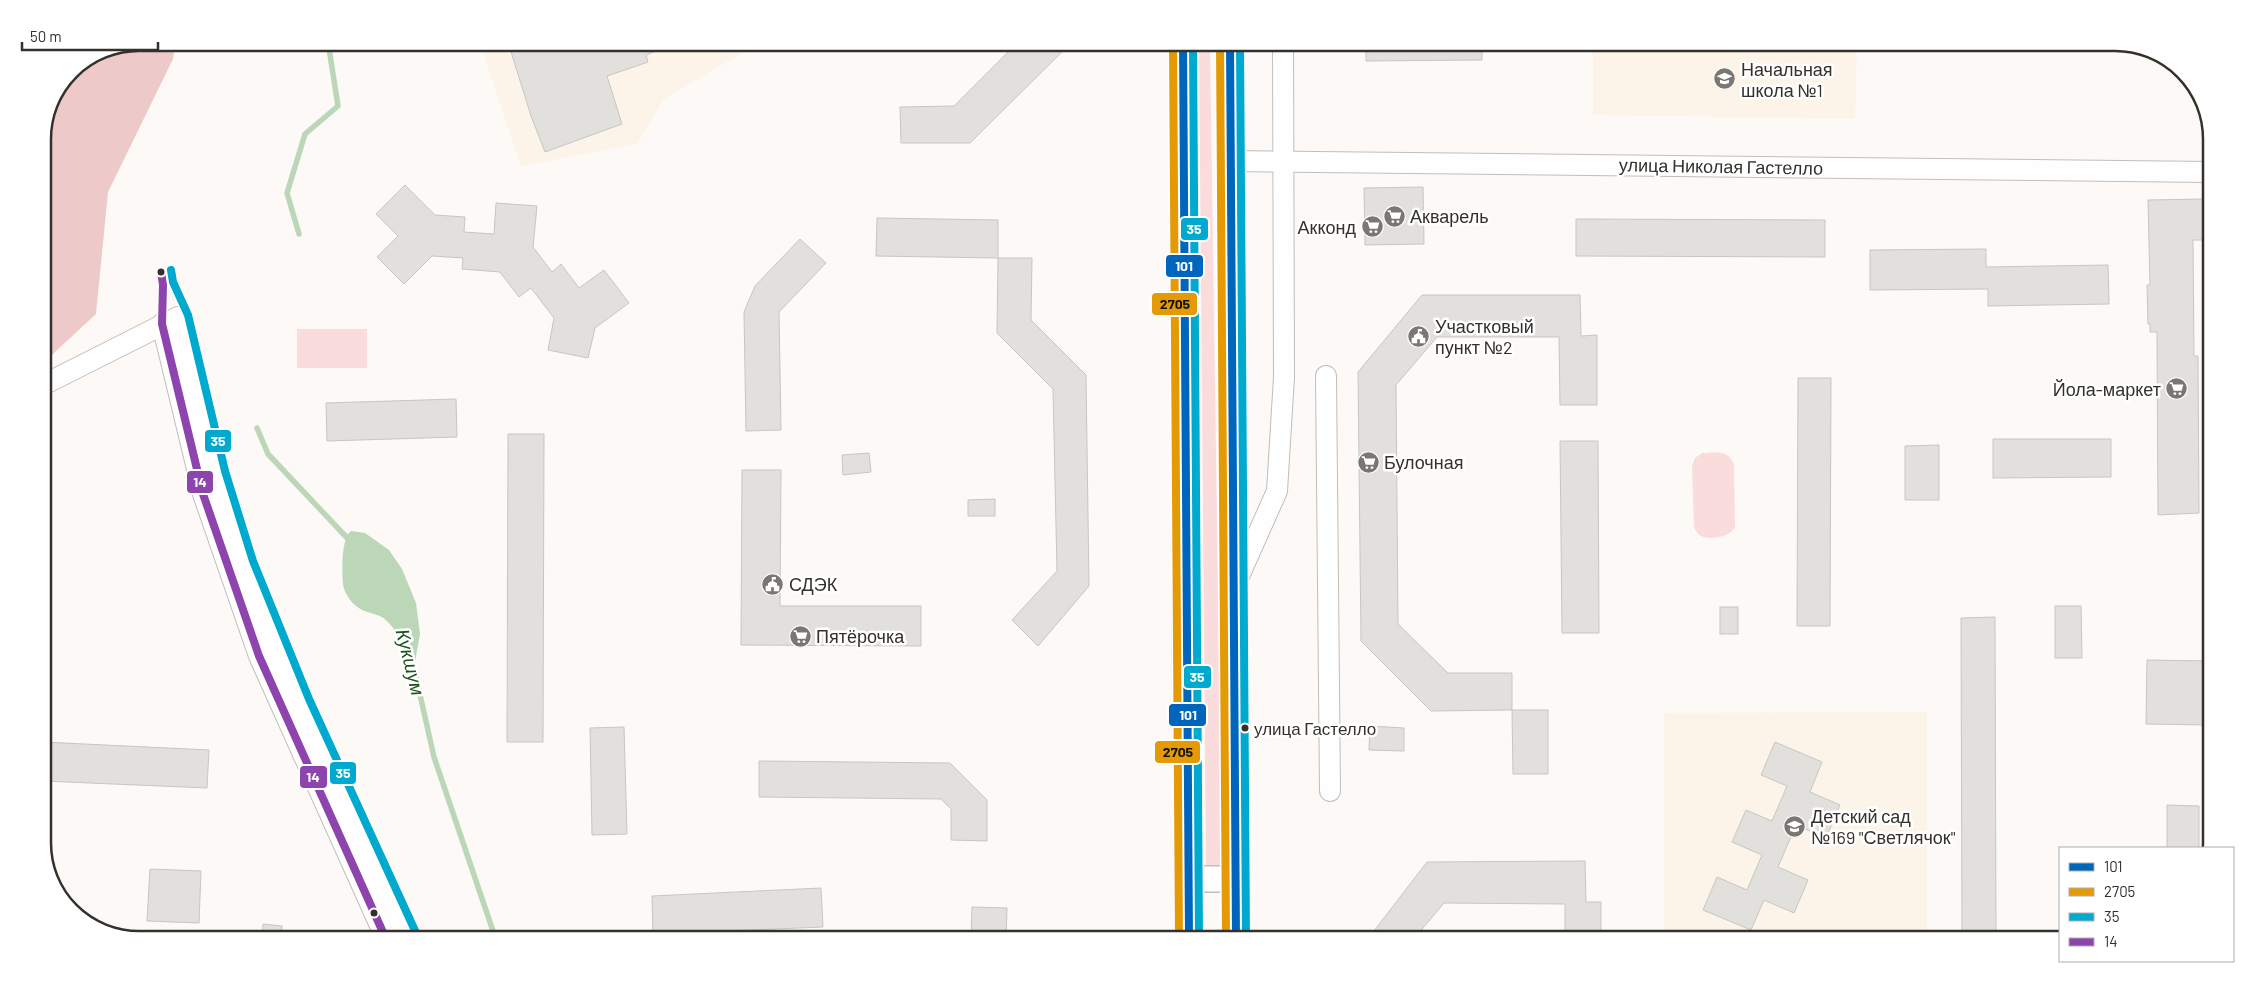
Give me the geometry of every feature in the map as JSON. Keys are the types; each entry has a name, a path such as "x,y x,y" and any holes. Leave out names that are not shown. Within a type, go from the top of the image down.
{"main road":[{"path":"1183,51 1189,931"},
{"path":"1230,51 1236,931"},
{"path":"1188,880 1236,878"}],"street":[{"path":"1235,585 1277,491 1284,378 1283,51"},
{"name":"улица Николая Гастелло","path":"1230,160 2203,172"},
{"path":"51,381 170,320 203,494 267,652 343,819 403,931"},
{"path":"1326,376 1330,791"},
{"path":"343,819 383,931"}],"shaded area":[{"path":"133,51 174,51 173,59 108,192 96,314 51,356 51,133 54,116 66,90 77,77 95,63 116,54"},
{"path":"483,51 745,51 664,99 637,144 521,166"},
{"path":"1199,51 1210,51 1222,866 1206,867"},
{"name":"Начальная школа №1","path":"1593,51 1857,51 1855,119 1593,115"},
{"path":"297,329 367,329 367,368 297,368"},
{"path":"1702,453 1724,454 1734,464 1735,528 1723,536 1707,538 1697,533 1694,527 1692,466 1695,458"},
{"name":"Детский сад №169 \"Светлячок\"","path":"1927,712 1927,931 1664,931 1664,713"},
{"path":"1222,929 1222,931 1209,931"}],"water":[{"path":"351,531 365,533 389,550 402,569 416,603 420,634 416,656 416,675 404,646 392,627 383,618 356,606 349,599 343,586 342,571 345,541"}],"building":[{"path":"511,51 656,51 646,55 648,62 607,76 622,124 545,152 531,116"},
{"path":"1009,51 1063,51 970,143 901,143 900,107 954,106"},
{"path":"1366,51 1482,51 1482,60 1366,61"},
{"path":"405,185 435,215 465,217 464,232 494,234 496,203 537,206 533,247 552,272 561,264 579,288 604,270 629,303 595,328 588,358 548,350 554,318 531,288 519,297 500,272 462,269 463,258 432,256 404,284 377,257 398,236 376,214"},
{"name":"Акварель","path":"1423,187 1424,244 1365,245 1364,188"},
{"path":"2203,199 2203,240 2193,240 2194,356 2198,356 2199,513 2158,515 2157,332 2150,332 2150,324 2148,324 2147,285 2150,285 2148,200"},
{"path":"877,218 998,220 998,258 876,256"},
{"path":"1576,219 1825,220 1825,257 1576,256"},
{"path":"800,239 826,263 779,312 781,430 746,431 744,312 755,286"},
{"path":"1986,249 1986,267 2108,265 2109,304 1988,306 1988,289 1870,290 1870,250"},
{"path":"998,258 1032,258 1031,320 1086,375 1089,586 1038,646 1012,620 1057,571 1053,389 997,333"},
{"path":"1422,295 1580,295 1581,336 1597,335 1597,405 1560,405 1559,337 1437,337 1396,385 1398,624 1448,673 1512,673 1512,710 1431,711 1361,641 1358,372"},
{"path":"1798,378 1831,378 1830,626 1797,626"},
{"path":"456,399 457,437 327,441 326,403"},
{"path":"508,434 544,434 543,742 507,742"},
{"path":"1993,439 2111,439 2111,477 1993,478"},
{"path":"1560,441 1598,441 1599,633 1562,633"},
{"path":"1939,445 1939,500 1905,500 1905,446"},
{"path":"869,453 871,472 843,475 842,455"},
{"path":"742,470 781,470 780,606 921,606 921,646 741,645"},
{"path":"995,499 995,516 968,516 968,500"},
{"path":"2055,606 2081,606 2082,658 2055,658"},
{"path":"1720,607 1738,607 1738,634 1720,634"},
{"path":"1995,617 1996,931 1962,931 1961,618"},
{"path":"2147,660 2203,661 2203,725 2146,724"},
{"path":"1512,710 1548,710 1548,774 1513,774"},
{"path":"1370,726 1404,728 1404,751 1369,750"},
{"path":"624,727 627,834 592,835 590,728"},
{"path":"51,742 209,750 207,788 51,781"},
{"path":"1775,742 1822,762 1810,792 1840,805 1826,838 1796,825 1778,867 1808,880 1794,913 1764,900 1751,930 1703,910 1717,877 1747,890 1762,855 1732,842 1746,810 1772,821 1787,786 1761,775"},
{"path":"759,761 950,763 987,800 987,841 951,840 951,809 941,799 759,797"},
{"path":"2167,805 2199,806 2199,847 2167,847"},
{"path":"1585,861 1586,902 1601,902 1601,931 1565,931 1565,904 1444,903 1421,931 1374,931 1427,862"},
{"path":"150,869 201,871 199,923 147,921"},
{"path":"821,888 823,927 726,931 653,931 652,896"},
{"path":"972,907 1007,908 1006,931 971,931"},
{"path":"263,924 282,926 282,931 262,931"}],"waterway":[{"name":"Кукшум","path":"299,234 287,193 305,134 338,106 329,51"},
{"name":"Кукшум","path":"257,428 268,454 350,541"},
{"name":"Кукшум","path":"414,668 434,757 493,931"}],"transit line":[{"name":"2705","path":"1173,51 1179,931"},
{"name":"101","path":"1183,51 1189,931"},
{"name":"35","path":"1193,51 1199,931"},
{"name":"2705","path":"1220,51 1226,931"},
{"name":"101","path":"1230,51 1236,931"},
{"name":"35","path":"1240,51 1246,931"},
{"name":"35","path":"171,270 173,282 188,315 225,471 253,561 309,699 415,931"},
{"name":"14","path":"161,272 163,285 162,324 203,494 259,656 382,931"}],"place":[{"name":"Начальная школа №1","path":"1725,79"},
{"name":"Акварель","path":"1394,216"},
{"name":"Акконд","path":"1372,227"},
{"name":"Участковый пункт №2","path":"1419,336"},
{"name":"Йола-маркет","path":"2177,389"},
{"name":"Булочная","path":"1368,462"},
{"name":"СДЭК","path":"773,584"},
{"name":"Пятёрочка","path":"800,636"},
{"name":"улица Гастелло","path":"1245,728"},
{"name":"Детский сад №169 \"Светлячок\"","path":"1795,826"}]}
